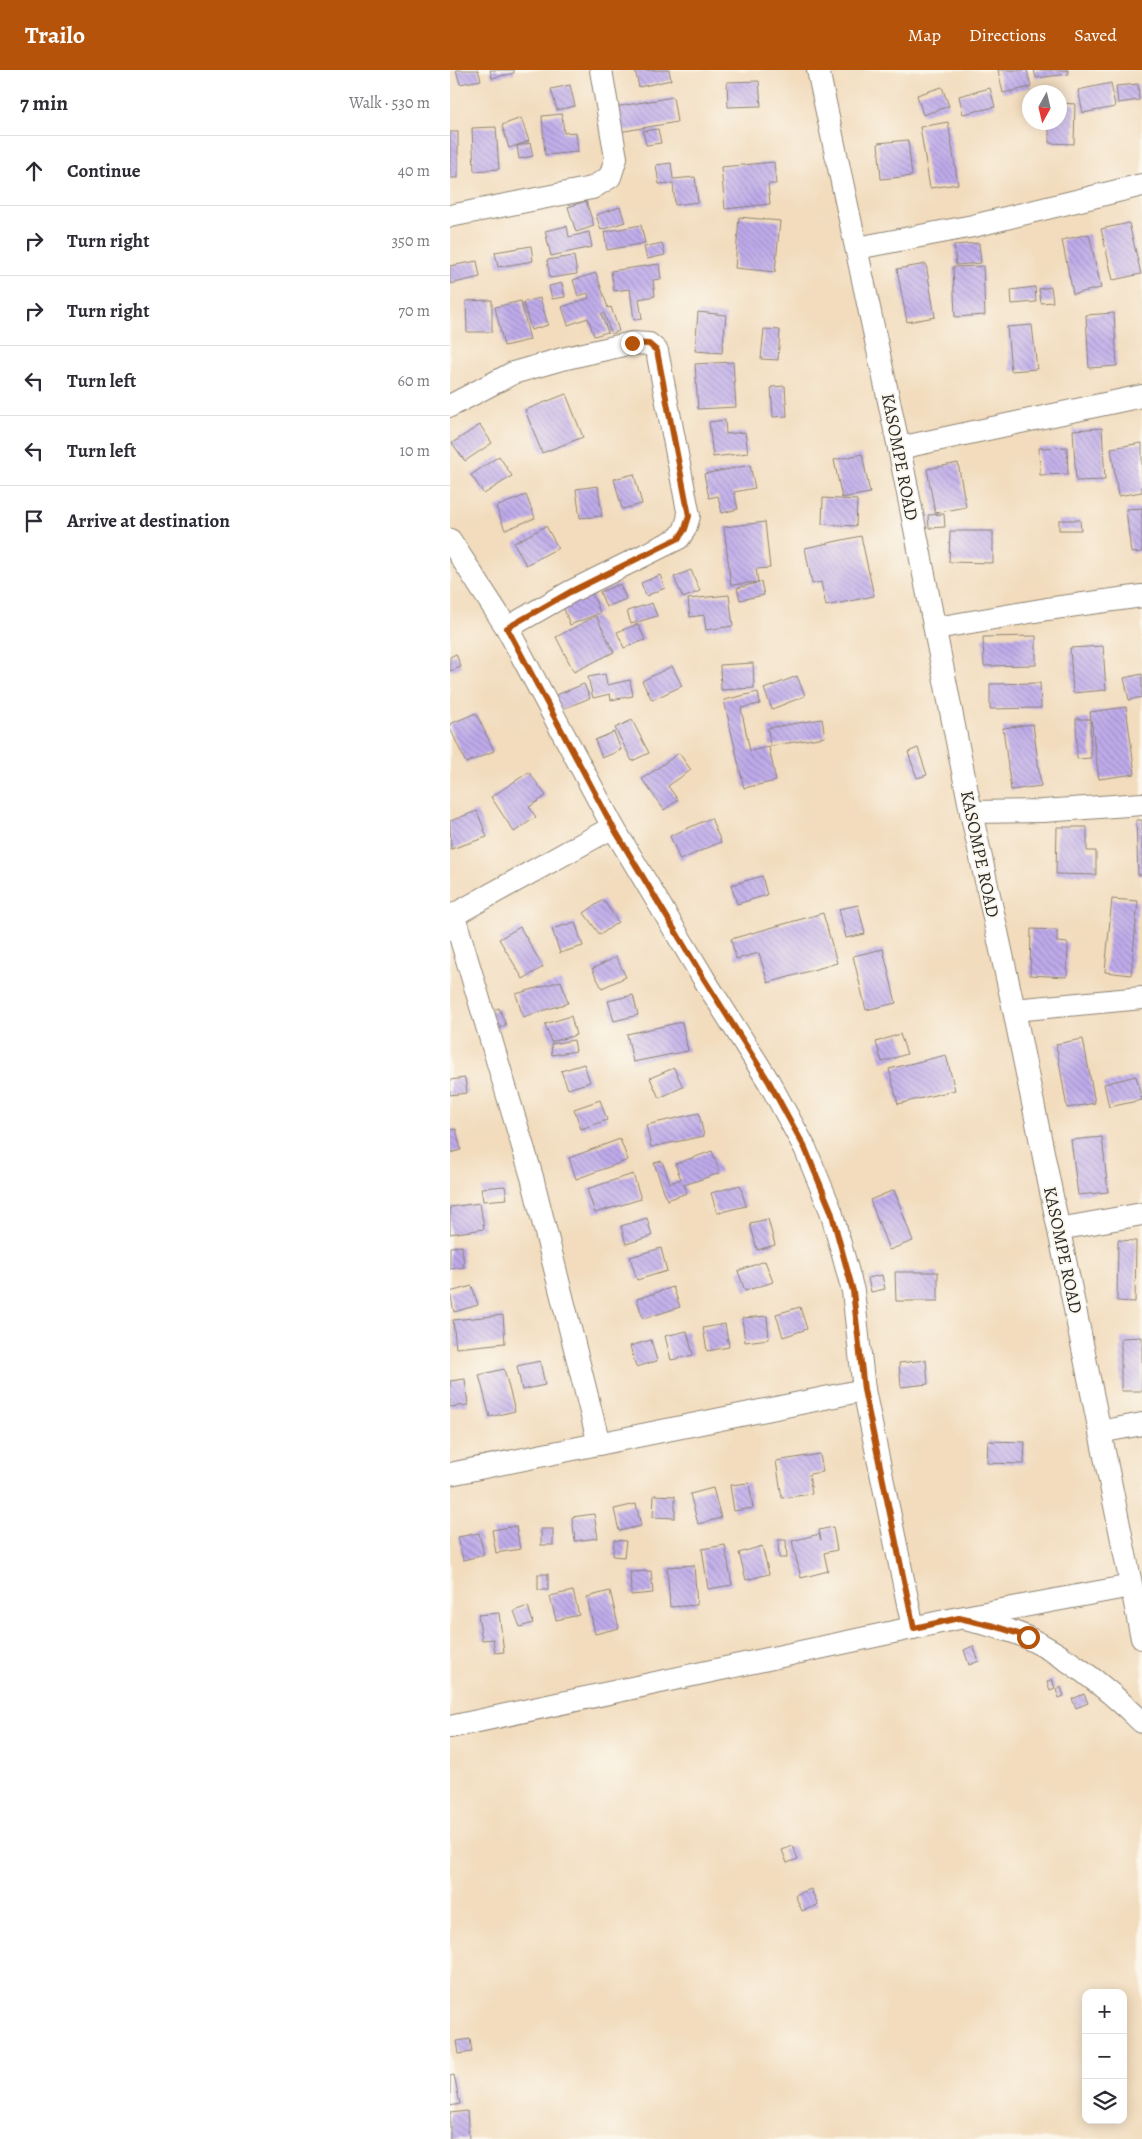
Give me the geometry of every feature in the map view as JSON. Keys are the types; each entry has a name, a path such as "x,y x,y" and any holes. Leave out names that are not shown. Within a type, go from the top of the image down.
{"street":[{"path":"450,216 592,188 610,177 616,158 602,70"},
{"name":"KASOMPE ROAD","path":"818,70 936,628 971,812 1014,1010 1142,1638"},
{"path":"857,248 973,226 1142,185"},
{"path":"450,406 513,373 562,359 632,343 649,344 657,351 689,516 685,529 679,538 570,592 507,628"},
{"path":"898,448 1142,396"},
{"path":"450,540 507,628 613,827 704,979 769,1082 805,1148 831,1211 853,1291 864,1390 914,1628"},
{"path":"936,628 1047,609 1142,596"},
{"path":"971,812 1043,811 1142,804"},
{"path":"598,1444 532,1177 452,916 613,827"},
{"path":"1014,1010 1142,998"},
{"path":"1058,1230 1142,1214"},
{"path":"450,1474 864,1390"},
{"path":"1100,1432 1142,1424"},
{"path":"450,1727 959,1618 1131,1586"},
{"path":"959,1618 994,1626 1028,1637 1096,1682 1142,1722"}],"building":[{"path":"456,70 478,70 481,80 460,84"},
{"path":"490,70 514,70 514,73 492,78"},
{"path":"635,70 669,70 671,80 639,87"},
{"path":"998,70 1027,70 1031,85 1022,85 1022,89 1003,93"},
{"path":"1034,70 1068,70 1069,74 1036,78"},
{"path":"759,81 761,106 728,107 727,82"},
{"path":"1111,83 1115,107 1083,113 1078,90"},
{"path":"1138,84 1139,100 1118,103 1116,86"},
{"path":"570,85 575,106 557,110 551,89"},
{"path":"942,87 949,106 923,115 917,95"},
{"path":"990,88 995,107 963,114 959,96"},
{"path":"673,97 677,122 619,132 615,107"},
{"path":"1067,103 1075,104 1074,144 1049,143 1049,130 1067,130"},
{"path":"562,114 564,133 576,132 578,152 545,155 542,116"},
{"path":"521,118 529,141 509,148 502,125"},
{"path":"948,122 958,184 930,188 920,127"},
{"path":"496,127 499,169 474,171 472,128"},
{"path":"658,129 661,143 646,145 643,131"},
{"path":"450,132 458,132 458,178 450,178"},
{"path":"908,140 912,176 881,179 878,143"},
{"path":"530,143 533,156 519,159 517,146"},
{"path":"774,162 776,184 768,184 770,204 725,209 721,167"},
{"path":"671,163 673,179 695,177 698,202 675,205 673,183 659,184 656,165"},
{"path":"586,201 594,226 576,232 568,207"},
{"path":"620,207 625,222 601,230 596,215"},
{"path":"739,217 780,221 775,272 735,268"},
{"path":"1129,223 1141,274 1113,280 1101,229"},
{"path":"641,225 645,243 607,250 604,232"},
{"path":"567,226 569,237 589,232 592,247 551,256 545,231"},
{"path":"1089,234 1101,288 1073,294 1062,240"},
{"path":"662,243 665,255 647,259 644,247"},
{"path":"979,243 981,263 956,265 954,245"},
{"path":"531,246 533,261 498,267 495,252"},
{"path":"574,256 577,274 550,278 547,260"},
{"path":"477,261 480,277 450,284 450,266"},
{"path":"659,264 661,279 653,280 655,296 639,299 642,319 634,320 630,289 614,291 611,271"},
{"path":"926,264 935,317 907,322 897,269"},
{"path":"983,266 985,315 955,317 953,267"},
{"path":"596,273 608,308 611,307 619,331 611,334 604,313 601,314 608,332 594,336 588,318 568,325 562,307 589,298 588,293 578,296 573,280"},
{"path":"562,283 565,297 552,299 549,286"},
{"path":"1035,287 1036,302 1012,304 1011,290"},
{"path":"1051,287 1053,302 1041,303 1039,289"},
{"path":"540,298 548,325 531,330 523,302"},
{"path":"492,300 492,332 467,332 466,301"},
{"path":"521,301 530,340 504,346 495,307"},
{"path":"698,312 726,315 722,353 695,351"},
{"path":"1114,313 1117,366 1089,368 1086,315"},
{"path":"1032,325 1037,369 1011,371 1007,327"},
{"path":"764,329 780,330 778,360 761,359"},
{"path":"733,362 736,407 698,409 695,364"},
{"path":"785,386 787,416 773,417 771,387"},
{"path":"566,394 583,437 542,453 525,410"},
{"path":"725,420 726,434 745,432 748,453 713,457 709,422"},
{"path":"480,425 492,443 465,461 452,443"},
{"path":"1102,428 1105,480 1076,481 1073,430"},
{"path":"1142,443 1142,492 1118,496 1111,448"},
{"path":"1067,447 1068,474 1040,475 1039,448"},
{"path":"862,454 870,493 842,498 834,460"},
{"path":"499,456 512,476 484,494 471,475"},
{"path":"958,463 966,507 935,513 927,469"},
{"path":"750,465 755,488 734,492 738,509 722,513 718,496 709,498 704,474"},
{"path":"634,474 642,504 622,509 614,479"},
{"path":"598,486 602,516 580,518 576,489"},
{"path":"526,495 535,518 505,530 496,507"},
{"path":"823,498 857,500 856,526 822,524"},
{"path":"1142,508 1142,552 1131,553 1126,509"},
{"path":"944,514 945,527 929,528 928,515"},
{"path":"1059,520 1080,520 1081,530 1059,530"},
{"path":"765,522 770,568 756,569 758,582 731,585 724,527"},
{"path":"546,526 558,548 526,565 514,543"},
{"path":"950,531 993,531 993,563 949,562"},
{"path":"861,536 874,596 826,606 821,582 812,584 805,548"},
{"path":"691,570 700,591 683,598 674,577"},
{"path":"660,575 665,588 646,596 641,583"},
{"path":"761,582 764,595 740,600 737,588"},
{"path":"620,584 626,599 606,607 600,592"},
{"path":"591,590 600,613 570,625 561,601"},
{"path":"729,595 733,626 706,630 704,615 690,617 688,599"},
{"path":"652,603 657,616 631,624 627,611"},
{"path":"596,616 614,652 574,672 556,637"},
{"path":"638,624 645,640 624,648 617,632"},
{"path":"1036,636 1036,665 984,666 983,637"},
{"path":"1103,646 1106,690 1073,693 1070,648"},
{"path":"456,654 461,667 450,671 450,657"},
{"path":"753,663 754,688 721,690 720,665"},
{"path":"672,666 682,686 652,700 642,681"},
{"path":"605,674 607,685 630,680 633,696 611,700 610,694 593,698 588,677"},
{"path":"1142,674 1142,697 1129,700 1124,678"},
{"path":"797,676 805,696 772,709 764,689"},
{"path":"1040,683 1041,708 990,709 990,684"},
{"path":"584,684 590,698 560,710 554,696"},
{"path":"758,692 760,704 741,708 750,751 769,747 776,781 744,788 724,700"},
{"path":"1126,707 1135,774 1099,779 1090,712"},
{"path":"476,713 494,751 466,763 450,728 450,724"},
{"path":"822,719 825,737 770,746 768,728"},
{"path":"1076,719 1090,719 1091,758 1077,759"},
{"path":"632,720 649,753 632,761 615,728"},
{"path":"1033,724 1041,786 1011,790 1003,728"},
{"path":"614,732 621,750 602,758 595,740"},
{"path":"918,748 927,775 917,778 908,752"},
{"path":"679,753 691,770 668,786 678,800 664,810 642,779"},
{"path":"529,772 546,796 529,807 536,817 514,832 491,797"},
{"path":"477,811 487,837 451,849 450,821"},
{"path":"711,818 721,842 680,860 670,836"},
{"path":"1136,820 1142,820 1142,875 1138,875"},
{"path":"1057,827 1087,827 1087,851 1096,851 1096,875 1056,874"},
{"path":"762,876 767,895 737,904 731,885"},
{"path":"1112,899 1138,901 1131,975 1105,972"},
{"path":"603,900 618,922 600,935 584,913"},
{"path":"858,905 865,934 846,938 839,909"},
{"path":"823,913 837,963 768,983 759,953 736,959 731,939"},
{"path":"575,922 583,946 560,953 552,929"},
{"path":"520,927 543,967 523,979 499,939"},
{"path":"1031,929 1057,930 1057,942 1068,943 1067,977 1030,975"},
{"path":"883,949 896,1003 866,1010 853,956"},
{"path":"616,957 626,977 602,988 592,969"},
{"path":"561,981 568,1003 523,1017 516,994"},
{"path":"633,995 638,1015 614,1021 608,1001"},
{"path":"499,1008 506,1025 496,1029 489,1012"},
{"path":"571,1016 576,1035 551,1042 545,1024"},
{"path":"682,1022 688,1051 633,1062 627,1034"},
{"path":"900,1034 907,1054 882,1062 876,1042"},
{"path":"1083,1039 1095,1103 1067,1108 1056,1044"},
{"path":"574,1040 576,1051 552,1055 551,1044"},
{"path":"946,1055 955,1090 898,1104 889,1069"},
{"path":"584,1064 590,1082 568,1089 561,1071"},
{"path":"674,1068 683,1087 659,1098 650,1078"},
{"path":"1136,1076 1142,1100 1109,1107 1104,1084"},
{"path":"465,1078 467,1093 450,1095 450,1080"},
{"path":"600,1100 607,1120 581,1129 574,1109"},
{"path":"699,1113 704,1136 651,1147 646,1125"},
{"path":"456,1129 461,1150 450,1153 450,1130"},
{"path":"1102,1137 1108,1192 1078,1195 1071,1140"},
{"path":"620,1139 628,1160 576,1179 569,1158"},
{"path":"712,1151 720,1173 684,1185 687,1193 667,1200 654,1163 662,1161 670,1183 681,1179 675,1164"},
{"path":"633,1174 641,1199 595,1213 587,1189"},
{"path":"740,1185 746,1206 717,1213 711,1193"},
{"path":"505,1186 507,1199 483,1201 481,1188"},
{"path":"894,1190 913,1241 889,1250 870,1200"},
{"path":"480,1203 484,1229 450,1234 450,1207"},
{"path":"647,1218 652,1236 626,1244 621,1226"},
{"path":"768,1219 775,1245 757,1250 750,1223"},
{"path":"1118,1240 1136,1241 1135,1302 1117,1301"},
{"path":"462,1246 464,1267 450,1269 450,1247"},
{"path":"661,1248 667,1271 637,1280 630,1257"},
{"path":"765,1261 773,1282 745,1291 738,1271"},
{"path":"895,1272 938,1272 938,1301 896,1301"},
{"path":"882,1275 885,1289 871,1292 868,1278"},
{"path":"472,1286 478,1305 454,1312 450,1292"},
{"path":"673,1287 680,1307 643,1319 637,1299"},
{"path":"800,1307 807,1329 783,1337 776,1314"},
{"path":"503,1315 505,1343 456,1348 453,1320"},
{"path":"767,1316 769,1339 745,1342 742,1318"},
{"path":"725,1324 729,1347 707,1351 703,1328"},
{"path":"687,1331 693,1355 671,1360 665,1336"},
{"path":"1142,1337 1142,1391 1121,1391 1121,1338"},
{"path":"651,1340 657,1361 636,1367 630,1346"},
{"path":"926,1360 928,1384 901,1387 899,1363"},
{"path":"540,1361 545,1385 522,1390 517,1366"},
{"path":"504,1369 515,1411 490,1417 479,1375"},
{"path":"465,1379 468,1405 450,1407 450,1381"},
{"path":"988,1441 1025,1442 1024,1464 987,1463"},
{"path":"820,1454 823,1472 809,1474 812,1494 782,1498 776,1461"},
{"path":"749,1483 753,1508 734,1511 730,1485"},
{"path":"713,1488 721,1518 698,1524 690,1494"},
{"path":"654,1495 675,1496 675,1518 653,1517"},
{"path":"636,1504 641,1526 619,1531 614,1509"},
{"path":"594,1514 598,1538 575,1541 572,1517"},
{"path":"516,1526 520,1549 496,1553 492,1530"},
{"path":"833,1527 837,1550 824,1553 828,1571 801,1578 792,1541 819,1534 821,1540 819,1530"},
{"path":"541,1529 553,1529 553,1545 541,1545"},
{"path":"479,1533 484,1555 463,1560 458,1537"},
{"path":"614,1540 626,1541 624,1557 613,1556"},
{"path":"778,1540 786,1540 787,1558 779,1558"},
{"path":"725,1545 732,1585 708,1589 702,1549"},
{"path":"762,1546 769,1574 746,1580 739,1553"},
{"path":"694,1565 697,1605 670,1607 667,1567"},
{"path":"651,1571 653,1593 631,1595 630,1572"},
{"path":"538,1574 548,1574 548,1590 538,1590"},
{"path":"573,1591 579,1615 556,1620 550,1596"},
{"path":"610,1591 619,1628 595,1634 587,1597"},
{"path":"528,1606 533,1623 520,1627 514,1611"},
{"path":"499,1613 504,1652 495,1653 493,1639 482,1640 478,1615"},
{"path":"973,1646 979,1661 969,1665 964,1650"},
{"path":"1052,1679 1055,1688 1050,1690 1047,1682"},
{"path":"1061,1687 1064,1696 1059,1698 1056,1690"},
{"path":"1084,1694 1088,1703 1076,1708 1072,1699"},
{"path":"793,1846 798,1859 787,1863 782,1850"},
{"path":"811,1889 818,1905 802,1911 795,1895"},
{"path":"470,2039 472,2052 459,2054 457,2041"},
{"path":"454,2075 460,2104 450,2106 450,2076"},
{"path":"467,2111 469,2139 450,2139 450,2113"}],"route":[{"path":"632,343 649,344 657,351 689,516 685,529 679,538 570,592 507,628 613,827 704,979 769,1082 805,1148 831,1211 853,1291 864,1390 914,1628 959,1618 994,1626 1028,1637"}]}
